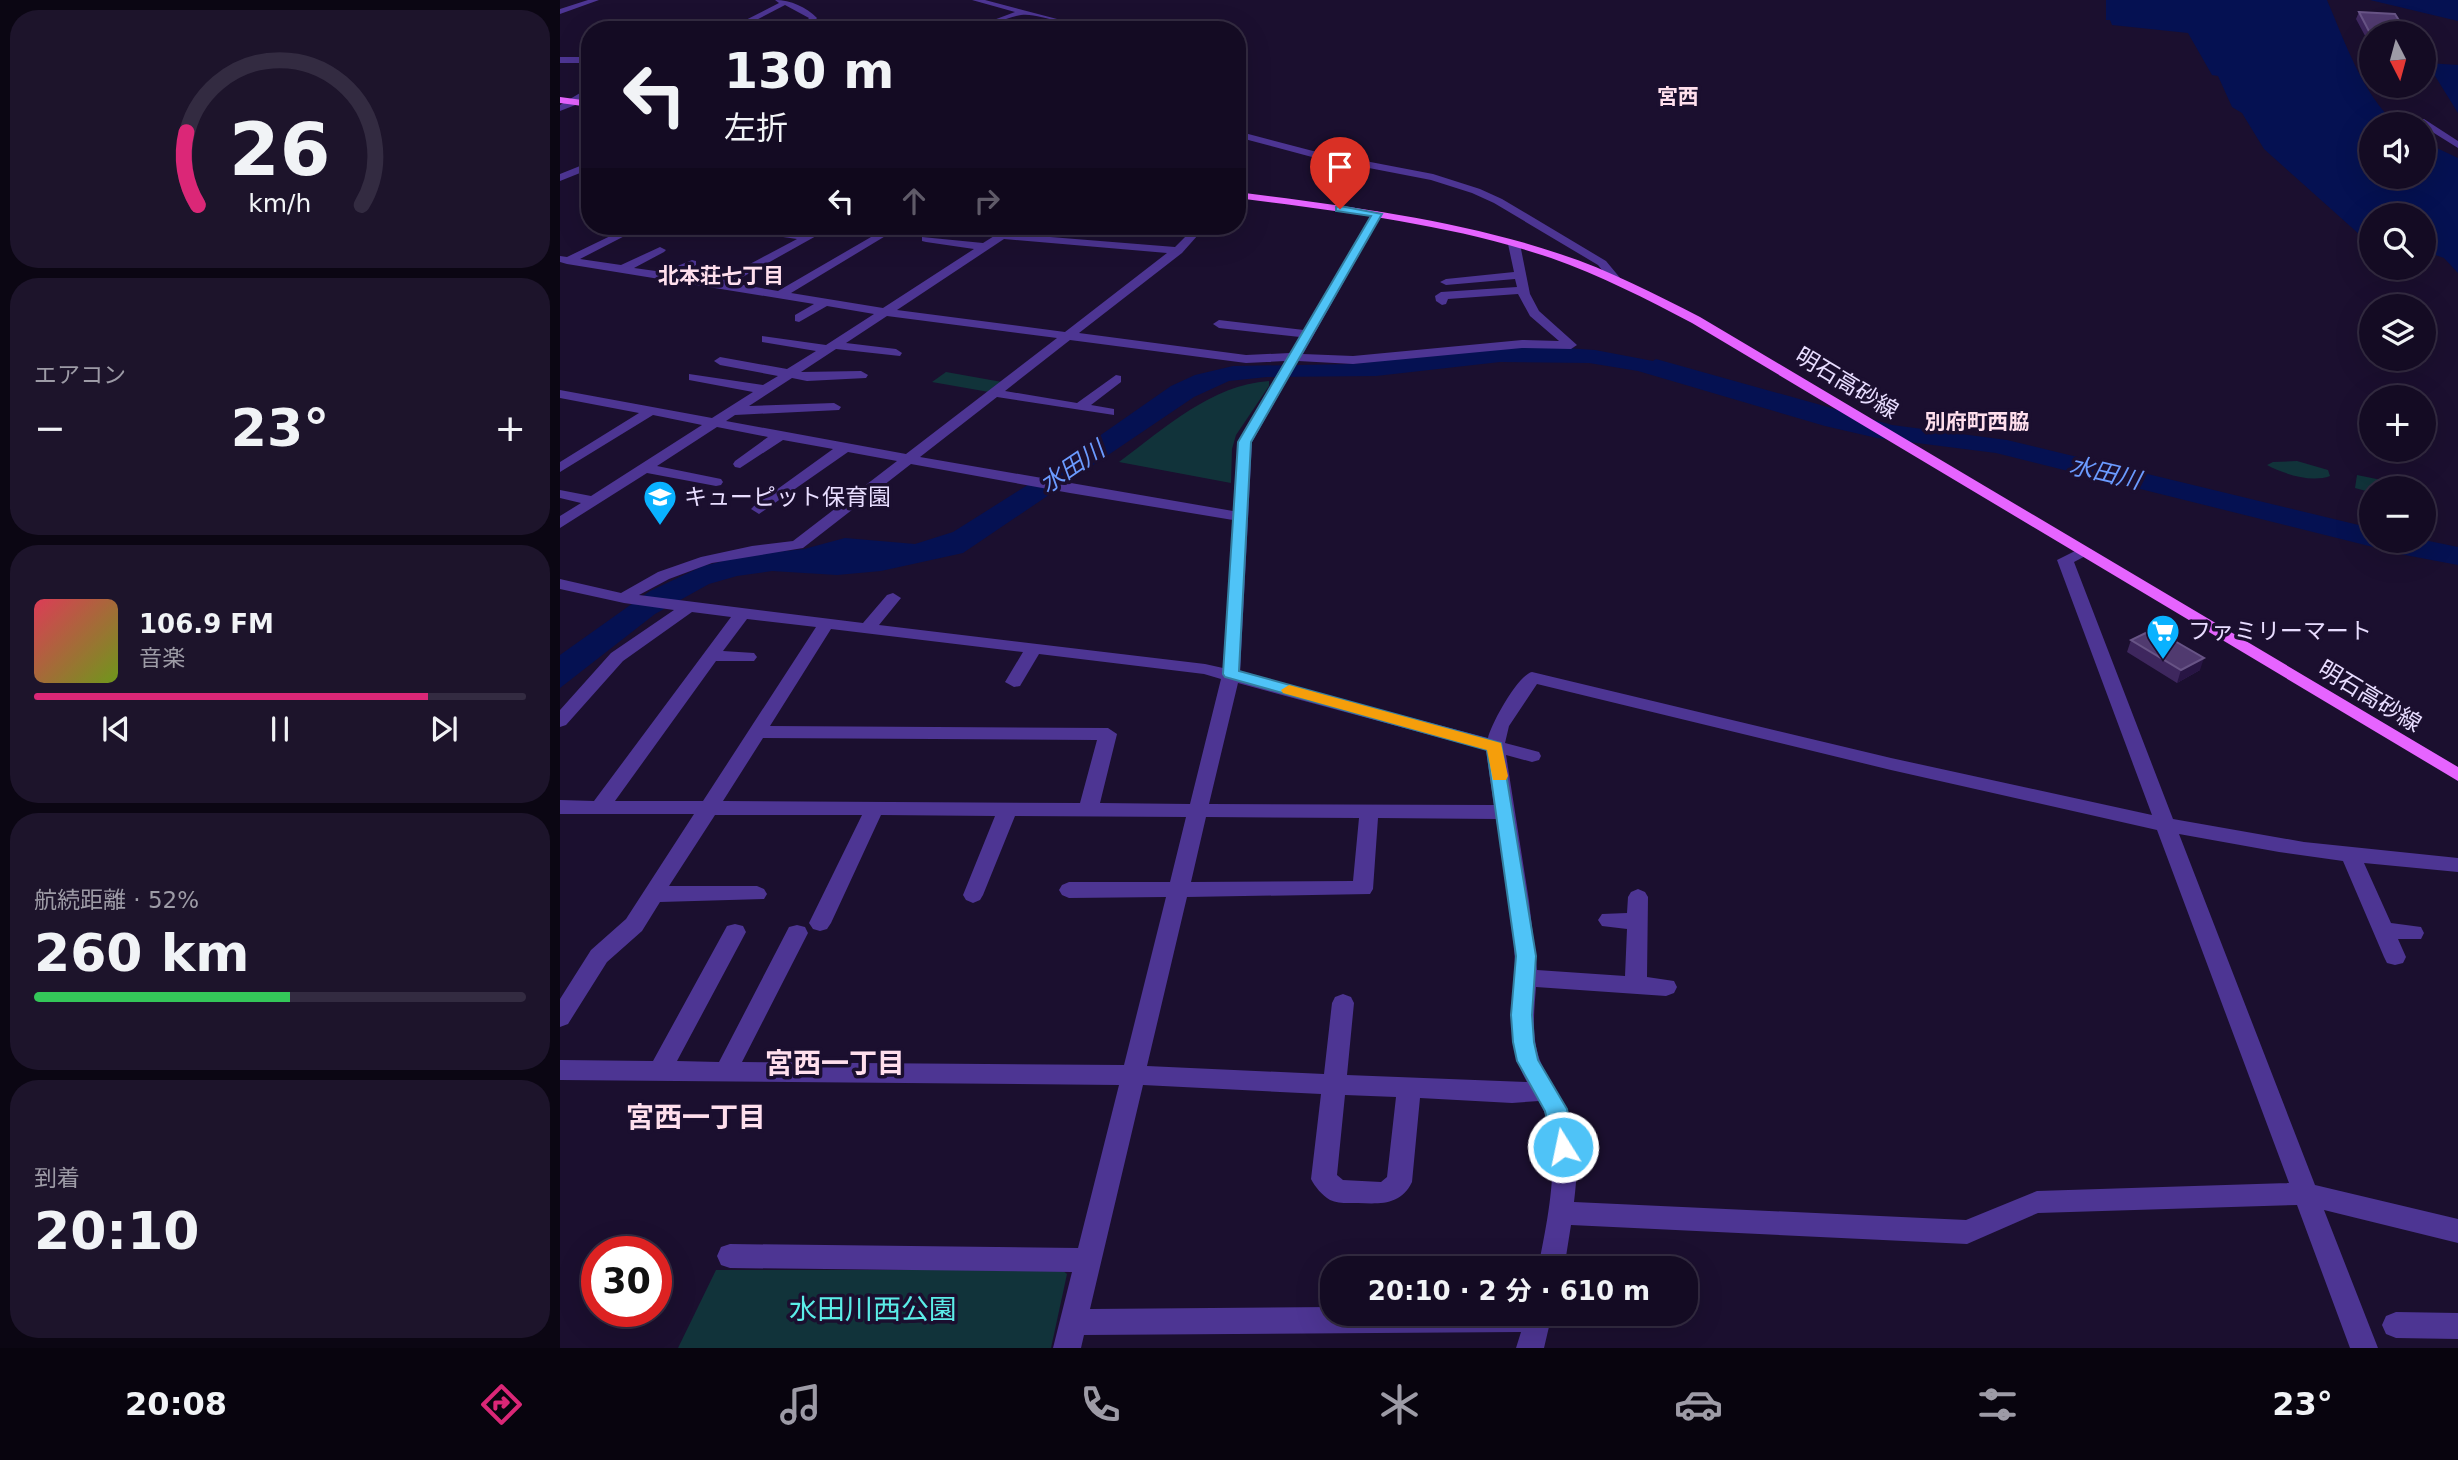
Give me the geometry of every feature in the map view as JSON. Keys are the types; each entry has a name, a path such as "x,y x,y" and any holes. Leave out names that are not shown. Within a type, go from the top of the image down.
{"main road":[{"path":"560,100 581,103"},
{"name":"明石高砂線","path":"1246,196 1377,214 1470,232 1514,244 1615,279 1696,320 2456,776"}],"street":[{"path":"560,12 595,0"},
{"path":"976,0 1057,21"},
{"path":"746,21 782,1 806,12 813,18 810,21"},
{"path":"997,21 1023,12"},
{"path":"1042,21 1049,19"},
{"path":"560,60 581,60"},
{"path":"560,108 581,97"},
{"path":"2436,131 2458,145"},
{"path":"1246,136 1312,154 1433,177 1476,191 1498,201 1602,263 1615,279"},
{"path":"570,163 581,164"},
{"path":"560,178 581,169"},
{"path":"1320,1325 1070,1335 1231,674 1245,442 1377,214"},
{"path":"563,261 619,235"},
{"path":"791,235 807,237"},
{"path":"720,285 811,235"},
{"path":"779,295 882,235"},
{"path":"624,598 654,581 721,556 756,548 797,545 1178,251 1193,235"},
{"path":"560,523 1002,236 1178,251"},
{"path":"926,239 985,247"},
{"path":"563,261 887,312 1246,359 1293,357 1353,360 1496,346 1570,345 1534,313 1523,290 1514,244"},
{"path":"622,269 660,250"},
{"path":"665,276 692,263"},
{"path":"1446,282 1521,275"},
{"path":"1442,301 1441,296 1523,290"},
{"path":"799,318 825,302"},
{"path":"1219,324 1306,334"},
{"path":"766,339 896,353"},
{"path":"720,361 807,377 861,375"},
{"path":"694,377 766,390"},
{"path":"1080,407 1116,379"},
{"path":"995,393 1109,412"},
{"path":"560,394 1070,489 1239,516"},
{"path":"732,411 834,407"},
{"path":"560,468 651,411"},
{"path":"740,464 779,436"},
{"path":"775,513 752,508 844,448"},
{"path":"644,468 716,482"},
{"path":"560,494 593,501"},
{"path":"2085,552 2065,560 2364,1348"},
{"path":"560,584 624,598 689,607 1231,674 1532,756"},
{"path":"867,629 893,598"},
{"path":"560,721 617,657 689,607"},
{"path":"600,807 742,614"},
{"path":"560,1018 600,956 634,925 827,624"},
{"path":"1014,682 1034,649"},
{"path":"710,656 748,656"},
{"path":"1553,1256 1561,1213 1563,1147 1556,1109 1527,1061 1521,1015 1526,956 1495,747 1500,726 1532,677 1896,766 2163,823 2255,841 2458,865"},
{"path":"756,732 1108,734 1088,810"},
{"path":"560,807 1505,812"},
{"path":"820,923 875,808"},
{"path":"974,895 1008,809"},
{"path":"1069,890 1363,889 1368,811"},
{"path":"2350,854 2395,957"},
{"path":"653,894 757,894"},
{"path":"1636,985 1638,897"},
{"path":"1609,920 1638,922"},
{"path":"2384,930 2413,933"},
{"path":"660,1071 735,932"},
{"path":"726,1071 797,933"},
{"path":"1526,978 1666,987"},
{"path":"1343,1003 1324,1179 1337,1191 1386,1193 1399,1182 1409,1087"},
{"path":"560,1070 1132,1075 1512,1093 1543,1091"},
{"path":"1561,1213 1967,1232 2037,1202 2306,1194 2457,1233"},
{"path":"730,1256 1088,1260"},
{"path":"2396,1325 2458,1326"},
{"path":"1530,1348 1536,1326"}],"green space":[{"path":"946,372 1002,382 989,392 932,382"},
{"path":"1269,381 1269,386 1236,435 1232,449 1231,483 1119,462 1171,422 1208,399 1248,384"},
{"path":"2297,461 2328,470 2330,476 2298,476 2267,465 2273,462"},
{"path":"2357,475 2362,476 2359,476 2359,489 2355,488"},
{"name":"水田川西公園","path":"716,1270 1062,1270 1067,1274 1051,1348 678,1348"}],"water":[{"path":"2106,0 2327,0 2359,72 2359,98 2374,98 2385,112 2359,112 2359,189 2436,189 2436,148 2458,158 2458,273 2444,258 2436,255 2436,203 2359,203 2359,234 2264,149 2242,113 2232,107 2218,76 2212,75 2188,33 2112,25 2110,20 2106,20"},
{"path":"2370,0 2458,0 2458,21"},
{"path":"2436,64 2458,65 2458,113 2436,78"},
{"name":"水田川","path":"1538,346 1595,350 1653,361 1656,359 1892,425 2007,440 2359,525 2359,544 1996,453 1877,438 1825,426 1638,371 1589,363 1500,362 1376,376 1267,377 1229,381 1194,397 963,553 881,571 837,575 772,571 737,576 709,584 655,614 560,688 560,655 650,591 703,566 747,555 804,549 845,538 915,544 953,532 1042,476 1171,386 1195,375 1233,366 1353,364 1492,348"},
{"path":"2436,542 2458,547 2458,565 2397,553 2436,553"}],"building":[{"path":"2359,12 2395,14 2399,21 2364,21"},
{"path":"2154,629 2204,658 2181,670 2131,640"}],"slow traffic":[{"path":"1289,690 1495,747 1499,776"}],"place":[{"name":"キューピット保育園","path":"660,527"},
{"name":"ファミリーマート","path":"2163,661"}],"district":[{"name":"宮西","path":"1678,97"},
{"name":"北本荘七丁目","path":"721,276"},
{"name":"別府町西脇","path":"1977,422"},
{"name":"宮西一丁目","path":"835,1063"},
{"name":"宮西一丁目","path":"696,1117"}],"route":[{"path":"1340,209 1377,214 1245,442 1231,674 1495,747 1526,956 1521,1015 1527,1061 1556,1109 1563,1147"}]}
